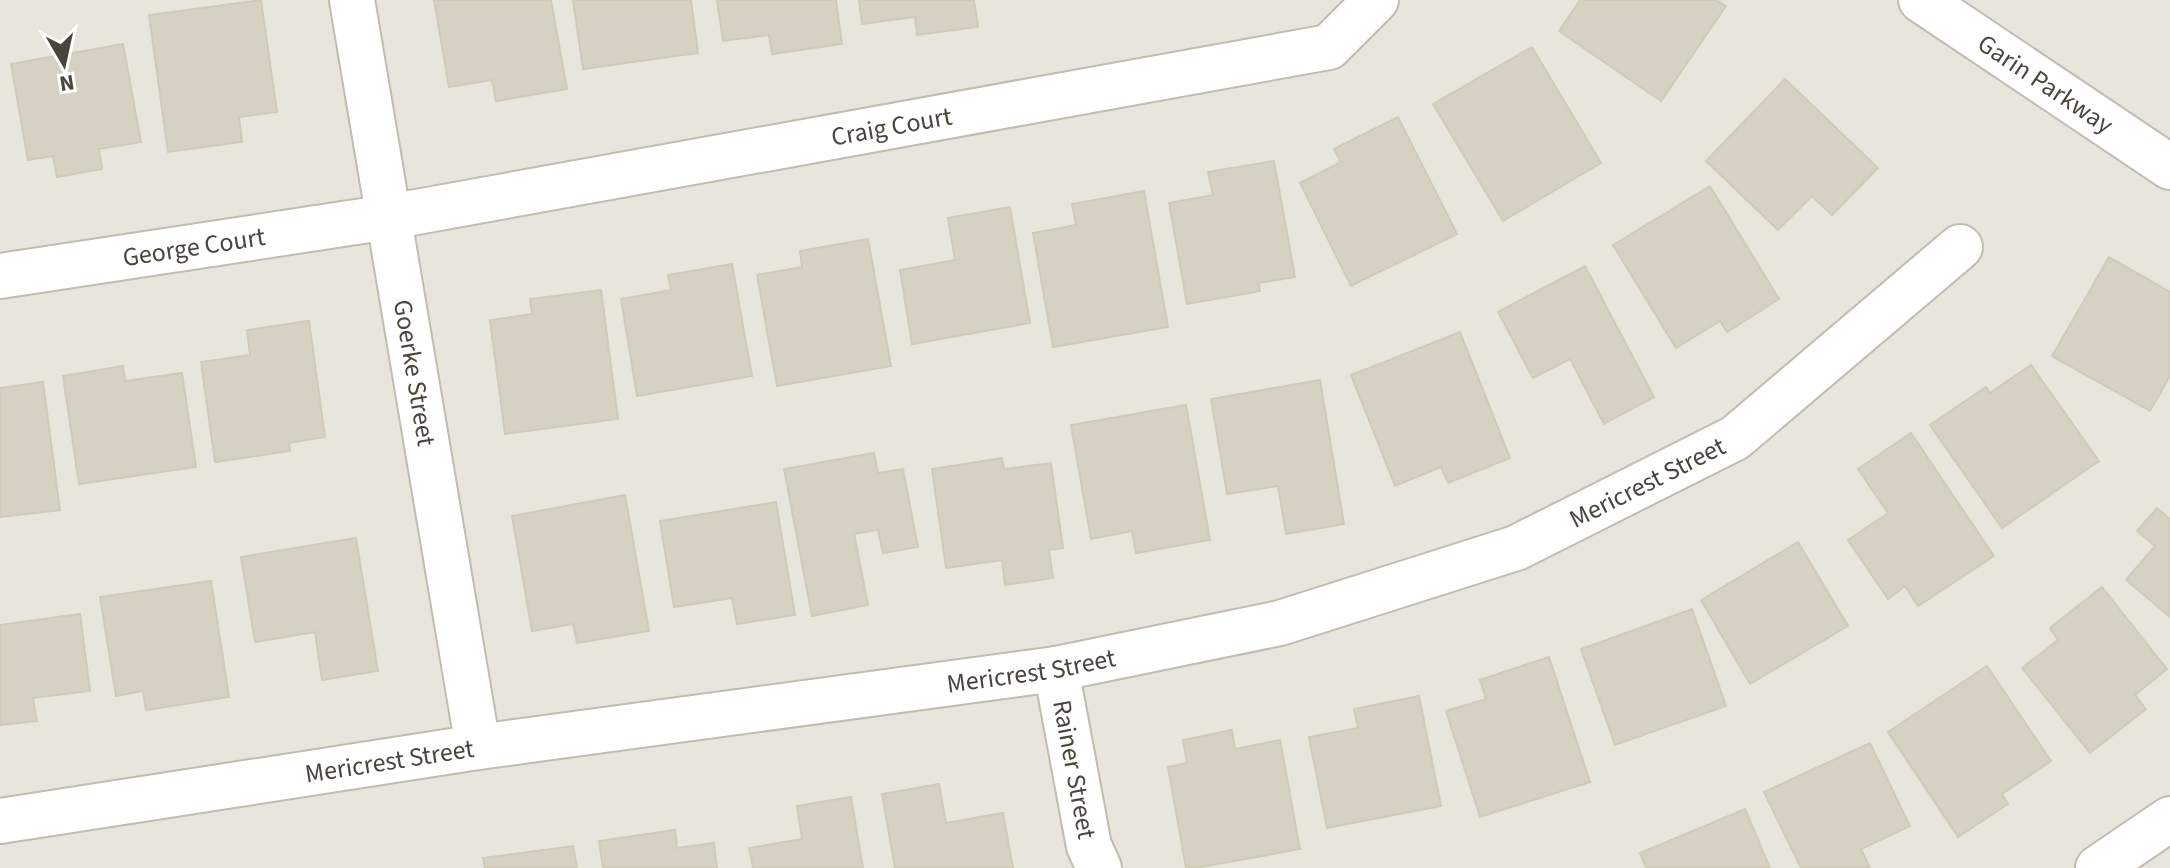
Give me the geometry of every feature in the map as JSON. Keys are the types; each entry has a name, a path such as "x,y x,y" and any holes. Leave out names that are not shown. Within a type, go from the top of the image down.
{"street":[{"name":"Goerke Street","path":"352,0 478,747"},
{"name":"Craig Court","path":"389,217 1329,47 1376,0"},
{"name":"Garin Parkway","path":"1921,0 2165,153"},
{"name":"George Court","path":"0,276 389,217"},
{"name":"Mericrest Street","path":"0,821 478,747 1056,669 1280,623 1516,548 1735,438 1960,247"},
{"name":"Rainer Street","path":"1056,669 1089,846 1099,868"},
{"path":"2098,868 2170,819"}],"shaded area":[{"path":"0,0 2170,0 2170,868 0,868"}],"building":[{"path":"261,0 277,112 239,117 242,142 168,152 149,15"},
{"path":"434,0 551,0 567,89 496,101 492,80 449,87"},
{"path":"573,0 691,0 698,53 583,69"},
{"path":"717,0 836,0 842,44 772,54 769,35 723,41"},
{"path":"859,0 974,0 978,27 917,35 915,17 862,24"},
{"path":"1580,0 1716,0 1726,6 1661,101 1559,31"},
{"path":"123,44 141,142 99,149 102,169 57,177 53,156 28,160 11,64"},
{"path":"1532,47 1601,163 1503,221 1433,104"},
{"path":"1785,79 1878,168 1832,215 1812,196 1778,230 1706,161"},
{"path":"1398,117 1457,234 1351,286 1300,183 1341,162 1334,149"},
{"path":"1274,161 1295,277 1259,283 1260,291 1187,304 1169,203 1213,195 1208,172"},
{"path":"1710,186 1779,299 1727,332 1720,321 1676,348 1613,245"},
{"path":"1144,191 1168,327 1053,347 1033,233 1076,225 1072,204"},
{"path":"1010,207 1030,323 912,344 900,270 955,260 948,218"},
{"path":"868,239 891,366 777,386 757,275 802,267 800,251"},
{"path":"2109,257 2170,292 2170,376 2150,411 2052,356"},
{"path":"732,264 752,376 637,396 621,299 671,290 668,275"},
{"path":"1585,266 1654,397 1604,424 1570,359 1533,378 1498,312"},
{"path":"601,290 618,419 505,434 490,320 532,314 530,299"},
{"path":"309,321 325,437 289,443 290,451 215,462 201,362 250,355 247,330"},
{"path":"1460,332 1510,458 1448,483 1441,467 1395,486 1351,375"},
{"path":"2031,365 2099,461 2002,528 1930,425 1986,387 1990,393"},
{"path":"123,366 125,381 182,373 196,467 79,484 63,376"},
{"path":"1320,380 1344,524 1286,534 1278,486 1227,494 1211,399"},
{"path":"43,382 60,510 0,517 0,388"},
{"path":"1186,405 1210,540 1136,553 1132,531 1091,539 1071,425"},
{"path":"1911,433 1994,556 1918,606 1905,586 1888,599 1848,540 1888,513 1858,469"},
{"path":"874,453 878,473 903,469 918,547 883,553 878,530 854,534 868,605 812,616 784,469"},
{"path":"1002,458 1004,469 1051,463 1063,548 1049,550 1053,578 1005,585 1002,560 946,568 932,469"},
{"path":"625,495 649,631 577,643 573,624 532,631 512,516"},
{"path":"776,502 795,615 737,624 732,598 674,607 660,521"},
{"path":"2157,508 2170,519 2170,617 2126,580 2155,546 2137,531"},
{"path":"356,538 378,671 322,680 315,632 255,642 241,557"},
{"path":"1798,542 1848,626 1750,684 1701,600"},
{"path":"211,581 229,697 146,710 143,691 116,696 100,597"},
{"path":"2102,587 2167,669 2135,695 2146,709 2090,753 2022,668 2058,640 2050,628"},
{"path":"1692,609 1726,706 1615,745 1581,649"},
{"path":"80,614 90,691 33,698 37,721 0,725 0,625"},
{"path":"1549,657 1590,782 1480,817 1446,711 1486,699 1480,680"},
{"path":"1987,666 2051,761 2002,794 2008,804 1958,837 1888,732"},
{"path":"1419,696 1441,806 1327,828 1309,737 1358,728 1354,709"},
{"path":"1232,730 1235,749 1280,740 1300,849 1186,868 1168,767 1187,763 1183,740"},
{"path":"1870,743 1910,826 1861,849 1870,868 1801,868 1764,792"},
{"path":"939,784 946,823 1003,813 1013,868 895,868 882,794"},
{"path":"851,797 863,868 753,868 749,848 802,839 797,806"},
{"path":"1745,809 1770,868 1646,868 1640,853"},
{"path":"675,830 677,848 714,843 717,868 603,868 599,841"},
{"path":"573,846 577,868 485,868 483,858"}]}
